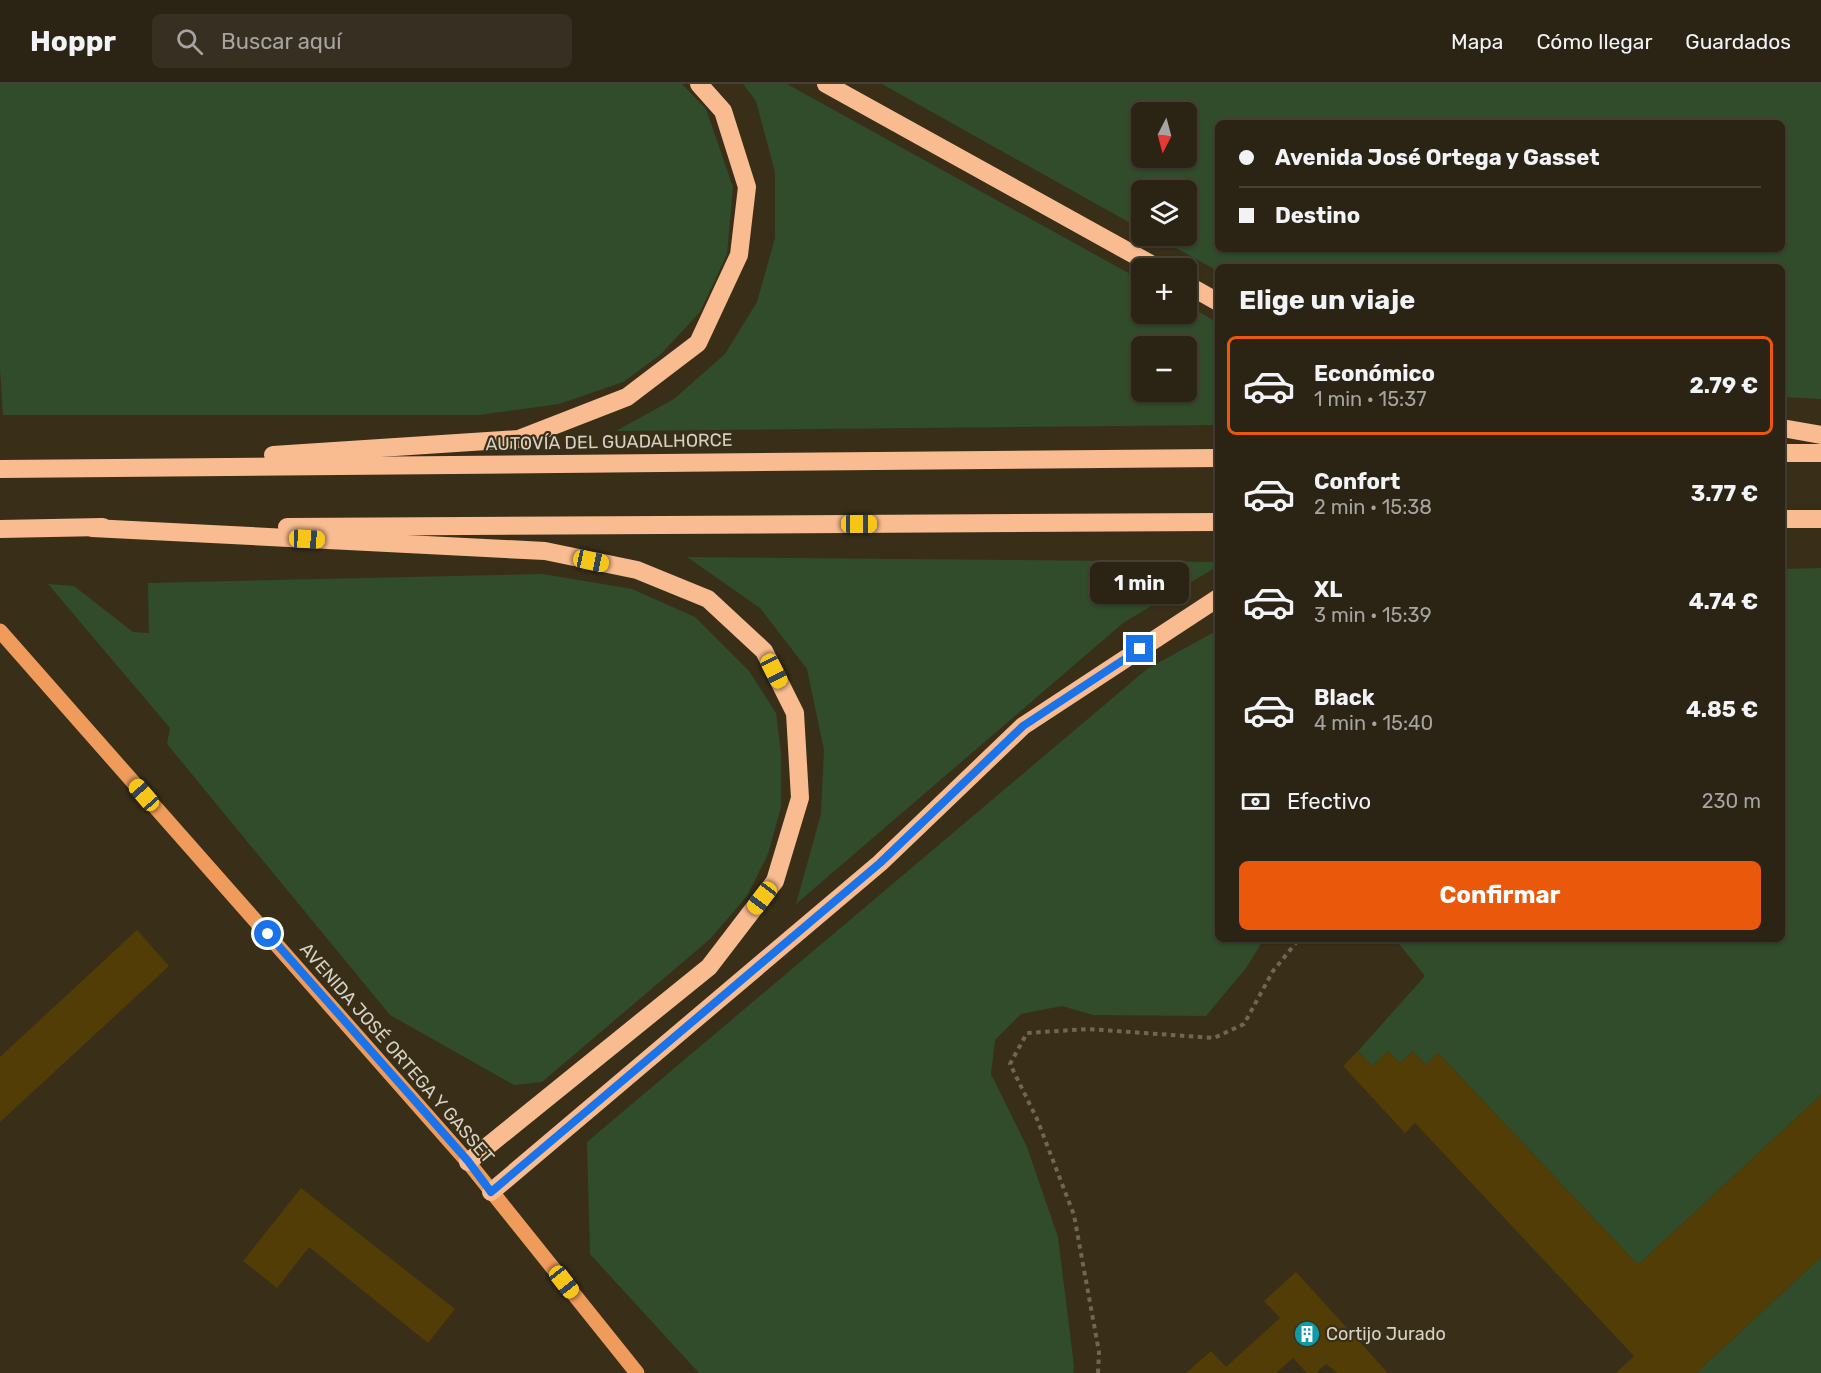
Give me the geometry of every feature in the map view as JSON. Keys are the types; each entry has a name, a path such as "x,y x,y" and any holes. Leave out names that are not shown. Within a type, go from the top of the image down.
{"highway":[{"path":"74,468 519,439 627,397 699,343 739,255 747,187 723,111 699,84"},
{"path":"826,84 1140,258"},
{"path":"1197,291 1215,300"},
{"path":"1785,429 1821,435"},
{"path":"1785,453 1821,453"},
{"name":"AUTOVÍA DEL GUADALHORCE","path":"0,469 1215,458"},
{"path":"1785,520 1812,519"},
{"path":"0,529 1215,522"},
{"path":"92,528 545,551 637,570 708,598 764,651 795,712 800,798 775,881 709,967 468,1161"},
{"path":"491,1192 880,863 1023,726 1215,600"}],"main road":[{"name":"AVENIDA JOSÉ ORTEGA Y GASSET","path":"0,631 468,1161 637,1373"}],"path":[{"path":"1098,1373 1099,1352 1074,1215 1037,1119 1010,1064 1027,1033 1088,1029 1214,1038 1244,1024 1273,970 1296,942"}],"green space":[{"path":"0,84 682,84 706,109 733,187 727,254 700,312 660,355 623,382 559,404 479,415 3,415 0,369"},
{"path":"743,84 787,84 1131,274 1131,324 1197,324 1197,311 1215,321 1215,425 616,431 674,399 725,354 757,302 775,238 775,172 756,101"},
{"path":"882,84 1821,84 1821,399 1785,397 1785,264 1215,264 1215,269 1172,246 1197,246 1197,180 1131,180 1131,223"},
{"path":"687,557 1215,562 1215,568 1123,623 796,904 821,814 824,750 807,669 760,608"},
{"path":"1821,568 1821,1095 1638,1265 1438,1053 1426,1065 1413,1051 1400,1063 1388,1051 1372,1066 1358,1051 1425,976 1397,942 1785,942 1785,569"},
{"path":"543,574 632,589 695,617 749,671 776,713 781,753 781,807 768,854 747,896 710,939 542,1082 514,1085 390,1015 167,744 170,728 48,584 74,586 133,632 149,633 148,583"},
{"path":"1215,632 1215,942 1262,942 1246,968 1206,1016 1093,1015 1062,1006 1021,1014 995,1040 991,1074 1027,1147 1058,1237 1073,1373 699,1373 590,1254 587,1142 1147,669"},
{"path":"1821,1257 1821,1373 1696,1373"}],"building":[{"path":"137,930 169,966 0,1122 0,1057"},
{"path":"1358,1051 1372,1066 1388,1051 1400,1063 1413,1051 1426,1065 1438,1053 1638,1265 1821,1095 1821,1257 1696,1373 1616,1373 1634,1356 1415,1123 1405,1133 1343,1066"},
{"path":"301,1188 455,1309 428,1343 309,1247 277,1288 243,1261"},
{"name":"Cortijo Jurado","path":"1296,1272 1388,1373 1337,1373 1326,1364 1316,1373 1307,1373 1293,1358 1276,1373 1186,1373 1211,1351 1226,1367 1280,1318 1264,1301"}],"place":[{"name":"Cortijo Jurado","path":"1307,1334"}],"route":[{"path":"268,934 468,1161 491,1192 880,863 1023,726 1140,649"}]}
